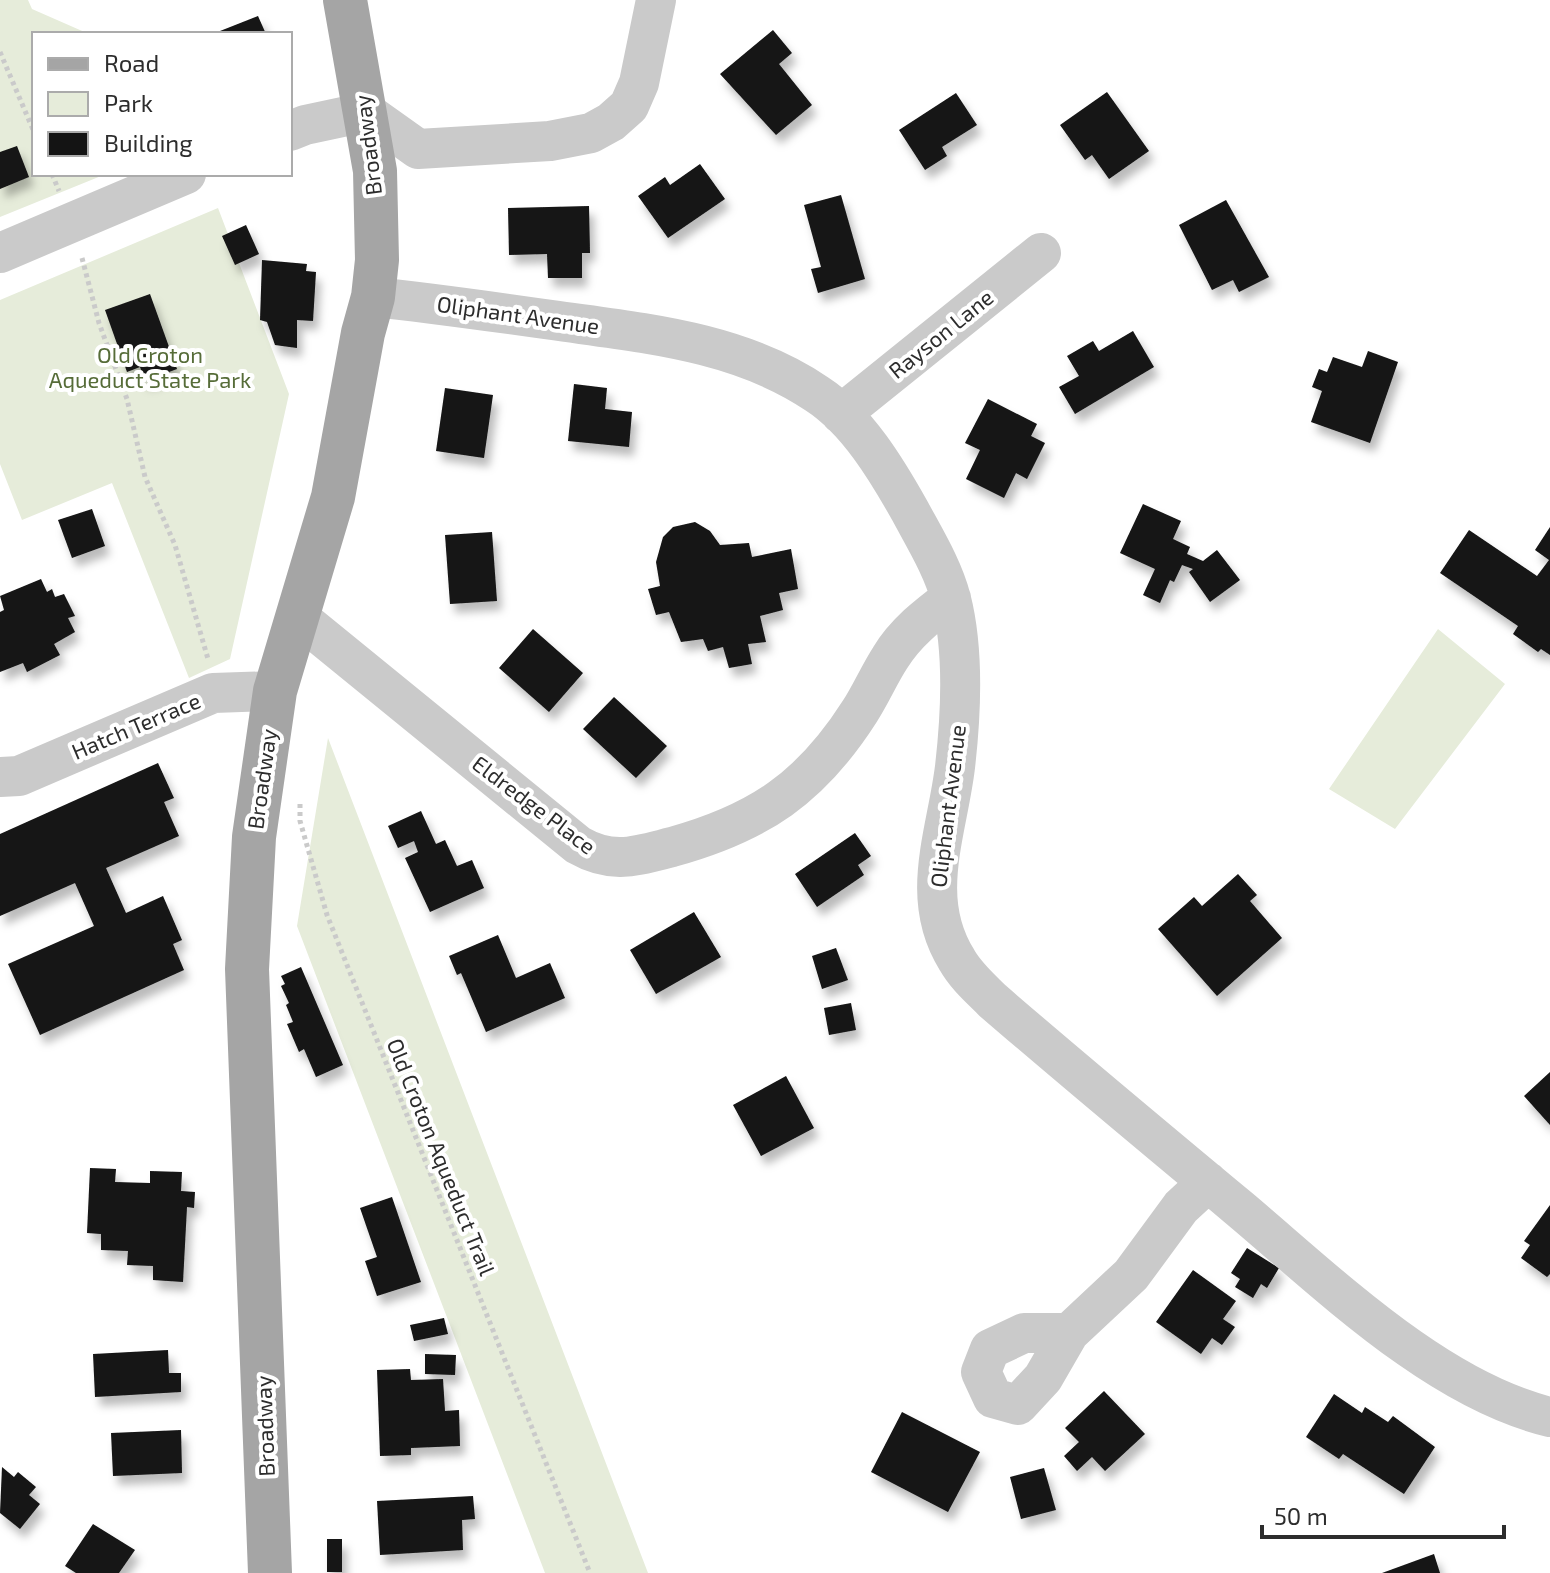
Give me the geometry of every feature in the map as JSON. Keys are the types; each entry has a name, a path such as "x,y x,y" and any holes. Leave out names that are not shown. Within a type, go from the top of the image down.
{"main road":[{"name":"Broadway","path":"270,1573 247,956 254,837 275,691 333,497 363,333 373,297 377,260 375,171 345,0"}],"street":[{"path":"292,130 366,112 418,149 550,141 591,133 611,122 629,106 639,83 656,0"},
{"path":"0,253 181,176"},
{"name":"Rayson Lane","path":"841,414 1041,253"},
{"name":"Oliphant Avenue","path":"373,297 650,334 732,352 780,372 819,395 841,414 867,444 904,501 929,547 951,598 959,714 954,769 937,875 937,901 939,923 959,964 993,1001 1384,1330 1483,1395 1550,1417"},
{"name":"Eldredge Place","path":"297,616 578,845 595,855 609,858 631,857 713,835 757,816 783,800 842,737 861,711 890,656 928,614 951,598"},
{"name":"Hatch Terrace","path":"0,777 19,776 213,693 275,691"},
{"path":"1069,1333 1131,1275 1181,1207 1208,1182"}],"path":[{"path":"0,52 32,127"},
{"path":"72,221 99,323 127,399 145,477 175,545 209,663 222,692"},
{"name":"Old Croton Aqueduct Trail","path":"299,790 300,821 327,915 590,1573"}],"green space":[{"path":"0,0 28,0 32,9 84,32 32,32 32,176 101,176 0,217"},
{"name":"Old Croton Aqueduct State Park","path":"218,208 289,394 230,659 189,678 112,483 22,520 0,464 0,300"},
{"path":"1438,629 1505,684 1395,829 1329,789"},
{"path":"328,738 648,1573 545,1573 297,926"}],"building":[{"path":"258,16 265,32 220,32"},
{"path":"773,30 792,53 779,64 812,105 776,135 720,74"},
{"path":"1107,92 1149,151 1109,179 1092,155 1085,160 1060,125"},
{"path":"956,93 977,125 942,147 947,156 925,170 899,130"},
{"path":"17,146 29,177 0,189 0,152"},
{"path":"700,164 725,199 668,238 638,196 665,177 670,185"},
{"path":"841,195 865,279 818,293 811,269 821,267 804,205"},
{"path":"1226,200 1269,277 1239,292 1233,280 1212,290 1179,225"},
{"path":"589,206 590,253 582,253 582,278 548,278 547,254 509,255 508,208"},
{"path":"246,225 259,254 235,265 222,236"},
{"path":"262,260 307,264 306,271 316,272 313,321 297,320 297,348 275,345 267,322 260,320"},
{"path":"150,294 177,369 145,381 140,367 127,372 105,310"},
{"path":"1133,331 1154,367 1075,414 1059,387 1079,376 1067,356 1093,341 1099,351"},
{"path":"1368,351 1398,362 1370,443 1311,422 1322,391 1312,387 1319,369 1327,372 1333,357 1362,367"},
{"path":"574,384 607,388 605,409 632,412 629,447 568,441"},
{"path":"445,388 493,395 484,458 436,451"},
{"path":"988,399 1037,424 1031,436 1045,443 1027,479 1016,473 1004,498 966,479 980,450 965,443"},
{"path":"1143,504 1181,521 1173,539 1190,547 1187,554 1203,561 1217,550 1240,580 1210,602 1189,572 1193,569 1182,565 1174,582 1170,580 1160,603 1143,595 1155,569 1120,553"},
{"path":"92,509 105,546 72,558 58,520"},
{"path":"695,522 710,531 720,545 749,543 752,557 791,549 798,589 779,593 783,610 760,616 766,642 748,644 752,664 729,668 723,647 708,651 703,639 681,642 669,612 656,615 648,589 660,586 656,562 663,537 673,527"},
{"path":"1550,527 1550,655 1541,649 1538,652 1513,634 1518,626 1440,573 1469,530 1537,576 1549,560 1535,550"},
{"path":"492,532 497,601 450,604 445,535"},
{"path":"41,579 47,592 52,589 55,597 64,594 75,616 68,618 75,632 54,644 60,655 27,672 23,663 0,672 0,612 4,610 0,596"},
{"path":"533,629 583,673 549,712 499,668"},
{"path":"614,697 667,746 636,778 583,729"},
{"path":"158,763 174,798 164,802 179,836 106,868 126,913 163,896 182,940 173,944 184,970 40,1035 8,964 94,926 75,883 0,916 0,834"},
{"path":"421,811 436,844 445,840 457,866 472,860 484,888 430,912 405,858 418,852 414,841 398,848 388,826"},
{"path":"855,833 871,856 858,865 864,875 817,907 795,874"},
{"path":"1238,874 1257,895 1250,901 1282,938 1217,996 1158,929 1194,897 1202,906"},
{"path":"694,912 721,957 656,994 630,950"},
{"path":"498,935 516,978 550,963 565,998 486,1032 461,973 457,975 449,956"},
{"path":"836,948 848,980 822,989 812,956"},
{"path":"301,967 343,1065 316,1077 304,1049 299,1052 287,1024 293,1022 281,986 285,984 281,976"},
{"path":"851,1003 856,1030 829,1035 824,1008"},
{"path":"1550,1072 1550,1125 1524,1096"},
{"path":"786,1076 814,1128 761,1156 733,1105"},
{"path":"90,1168 116,1169 115,1182 150,1183 150,1171 182,1172 181,1191 195,1192 194,1208 187,1207 183,1282 153,1280 153,1266 127,1265 128,1251 101,1250 101,1234 87,1233"},
{"path":"392,1197 421,1282 377,1296 365,1261 377,1257 360,1208"},
{"path":"1550,1205 1550,1274 1547,1277 1521,1258 1530,1245 1524,1241"},
{"path":"1247,1248 1279,1268 1267,1288 1261,1284 1253,1298 1235,1287 1240,1279 1231,1273"},
{"path":"1193,1270 1236,1301 1223,1319 1235,1327 1222,1345 1212,1338 1201,1354 1156,1322"},
{"path":"444,1318 448,1334 414,1341 410,1325"},
{"path":"168,1350 169,1373 181,1373 181,1392 95,1397 93,1354"},
{"path":"425,1354 456,1355 455,1375 425,1374"},
{"path":"410,1369 411,1380 443,1379 445,1411 459,1410 460,1446 411,1448 411,1455 380,1456 377,1370"},
{"path":"1104,1391 1145,1434 1105,1471 1092,1457 1077,1471 1064,1456 1079,1442 1065,1428"},
{"path":"1334,1394 1362,1413 1365,1407 1388,1422 1393,1416 1435,1447 1404,1494 1343,1454 1339,1459 1306,1437"},
{"path":"902,1412 980,1452 948,1512 871,1472"},
{"path":"181,1430 182,1473 113,1476 111,1433"},
{"path":"2,1467 14,1477 18,1472 36,1487 29,1495 40,1504 20,1529 0,1513"},
{"path":"1044,1468 1056,1510 1021,1519 1010,1477"},
{"path":"473,1496 475,1519 462,1520 463,1550 380,1555 377,1501"},
{"path":"93,1524 135,1550 119,1573 76,1573 65,1566"},
{"path":"327,1539 342,1539 342,1572 327,1572"},
{"path":"1434,1554 1440,1573 1382,1573"}]}
